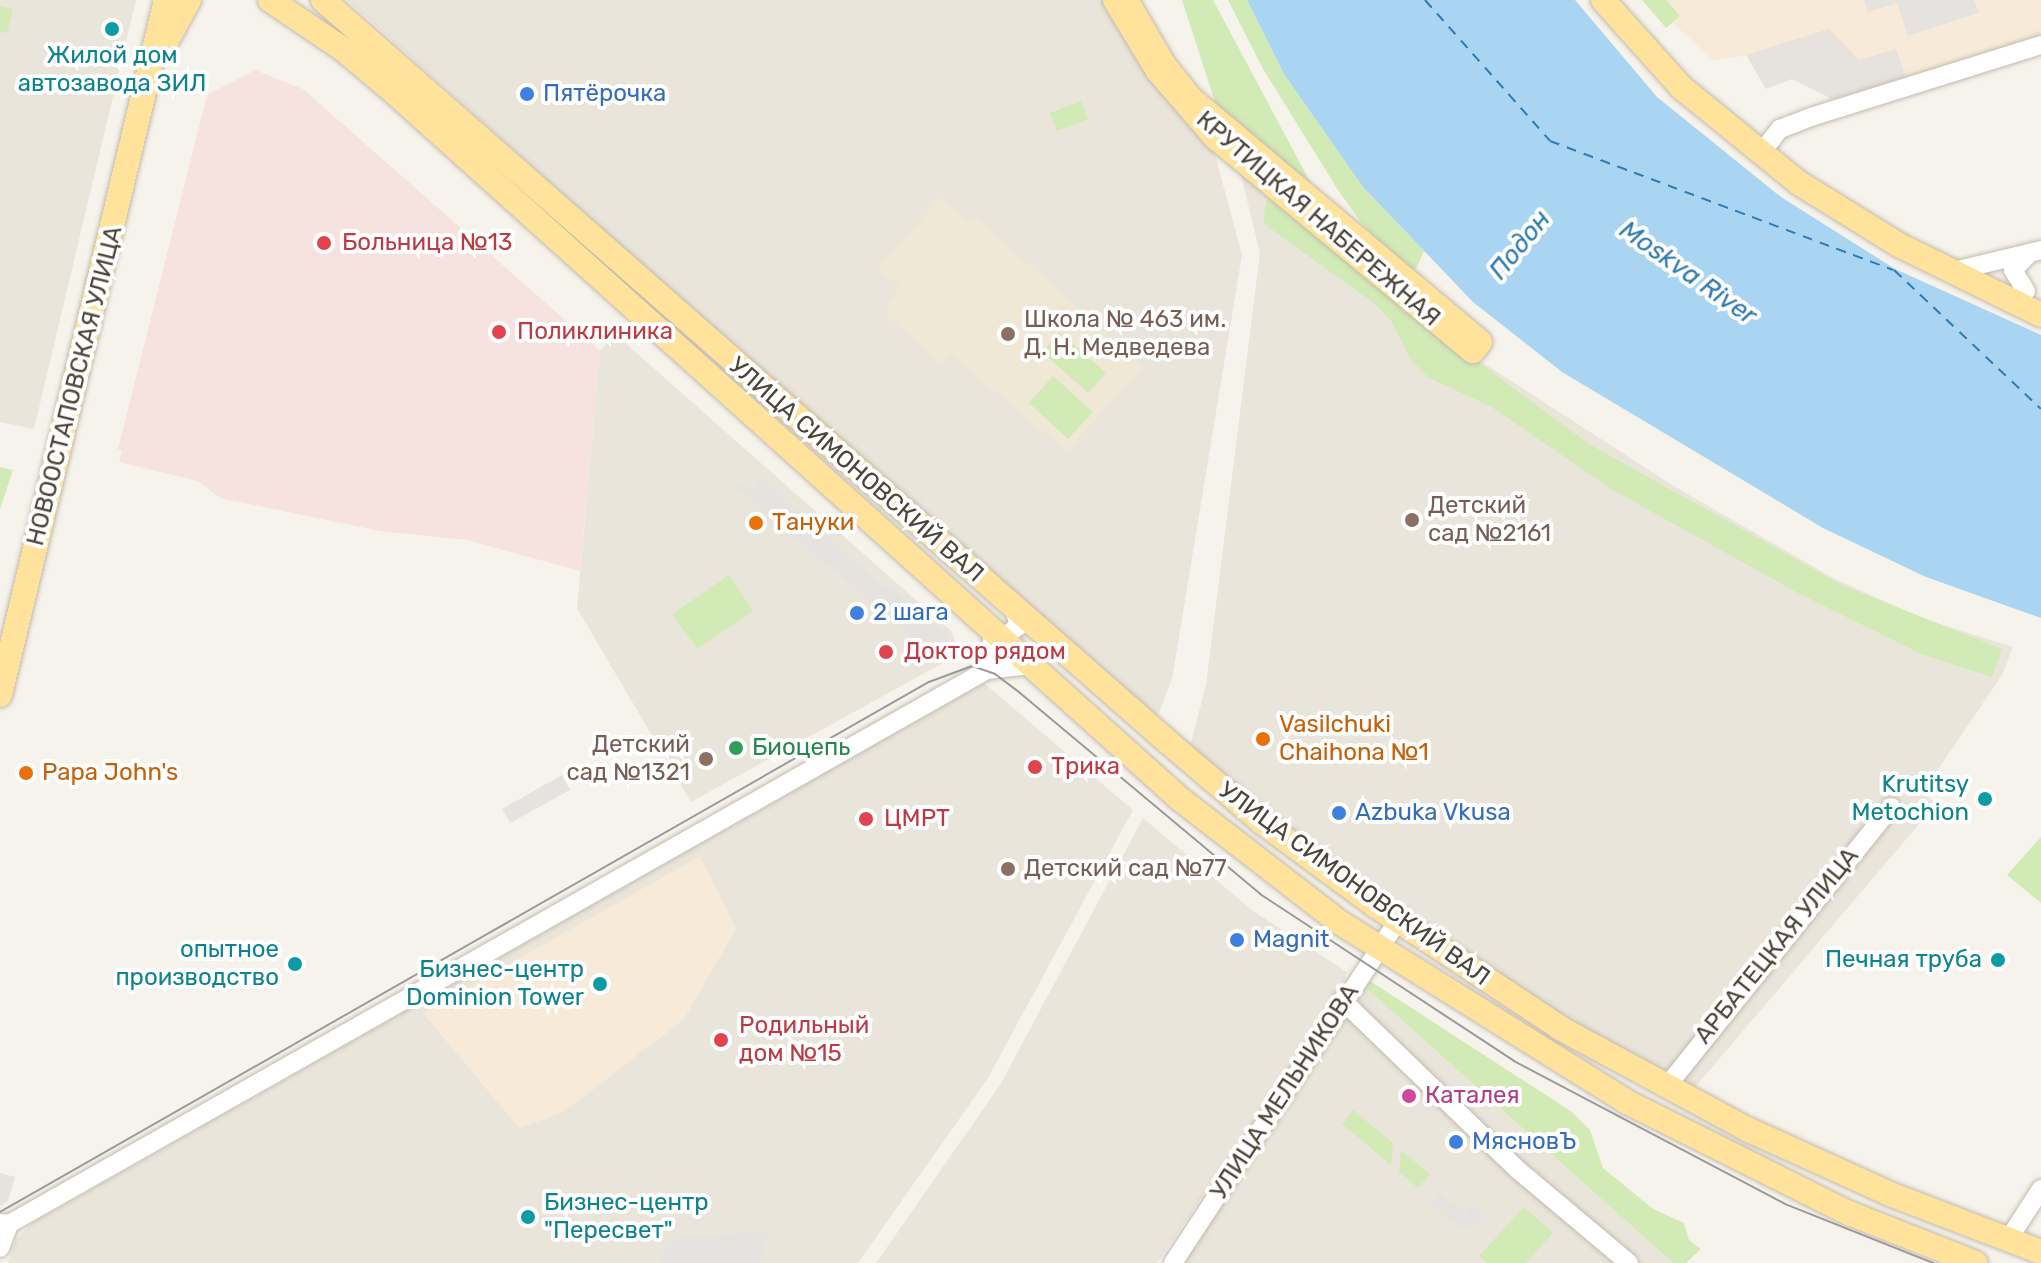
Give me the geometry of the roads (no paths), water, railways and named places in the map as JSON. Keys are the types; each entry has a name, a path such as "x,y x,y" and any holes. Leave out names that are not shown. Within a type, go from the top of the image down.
{"main road":[{"name":"НОВООСТАПОВСКАЯ УЛИЦА","path":"0,695 166,0"},
{"name":"НОВООСТАПОВСКАЯ УЛИЦА","path":"150,77 189,0"},
{"name":"УЛИЦА СИМОНОВСКИЙ ВАЛ","path":"270,0 292,8 395,93 1029,665 1246,851 1380,950 1544,1055 1780,1181 1975,1263"},
{"name":"УЛИЦА СИМОНОВСКИЙ ВАЛ","path":"323,0 872,485 1266,825 1398,921 1560,1028 1793,1151 2041,1252"},
{"name":"КРУТИЦКАЯ НАБЕРЕЖНАЯ","path":"1115,0 1158,71 1215,137 1477,347 1190,98 1126,0"},
{"path":"1603,0 1682,88 1848,200 2041,315"},
{"path":"1624,0 1692,74 1766,146"},
{"path":"1961,269 2034,294"}],"street":[{"path":"1766,146 1780,129 1811,117 2041,45"},
{"path":"1961,269 2038,251"},
{"path":"2034,294 2014,279 2013,267 2038,251"},
{"path":"852,507 846,496 850,486 859,481 872,485"},
{"path":"987,670 994,631 1005,636 1016,631 1019,621 1014,609"},
{"path":"0,1248 4,1224 987,670 1029,665"},
{"name":"АРБАТЕЦКАЯ УЛИЦА","path":"1667,1086 1891,807"},
{"path":"1246,851 1268,850 1273,840 1266,825"},
{"name":"УЛИЦА МЕЛЬНИКОВА","path":"1173,1263 1342,1000 1398,921"},
{"path":"1342,1000 1518,1170 1629,1263"},
{"path":"1695,1138 1709,1140 1717,1131 1719,1120 1710,1109"},
{"path":"1780,1181 1769,1170 1768,1158 1778,1150 1793,1151"},
{"path":"2008,1240 2041,1189"}],"water":[{"path":"1247,0 1575,0 1657,97 1781,197 1895,269 2041,335 2041,618 1926,577 1823,528 1562,372 1473,302 1363,187 1284,74"}],"tram line":[{"path":"0,1212 929,682 972,666 995,674 1020,693 1260,894 1514,1061 1785,1204 1933,1263"}],"place":[{"name":"Жилой дом автозавода ЗИЛ","path":"112,29"},
{"name":"Пятёрочка","path":"527,94"},
{"name":"Больница №13","path":"324,243"},
{"name":"Поликлиника","path":"499,332"},
{"name":"Школа № 463 им. Д. Н. Медведева","path":"1008,334"},
{"name":"Детский сад №2161","path":"1412,520"},
{"name":"Тануки","path":"756,523"},
{"name":"2 шага","path":"857,613"},
{"name":"Доктор рядом","path":"886,652"},
{"name":"Vasilchuki Chaihona №1","path":"1263,739"},
{"name":"Биоцепь","path":"736,748"},
{"name":"Детский сад №1321","path":"706,759"},
{"name":"Трика","path":"1035,767"},
{"name":"Papa John's","path":"26,773"},
{"name":"Krutitsy Metochion","path":"1985,799"},
{"name":"Azbuka Vkusa","path":"1339,813"},
{"name":"ЦМРТ","path":"866,819"},
{"name":"Детский сад №77","path":"1008,869"},
{"name":"Magnit","path":"1237,940"},
{"name":"Печная труба","path":"1998,960"},
{"name":"опытное производство","path":"295,964"},
{"name":"Бизнес-центр Dominion Tower","path":"600,984"},
{"name":"Родильный дом №15","path":"721,1040"},
{"name":"Каталея","path":"1409,1096"},
{"name":"МясновЪ","path":"1456,1142"},
{"name":"Бизнес-центр \"Пересвет\"","path":"528,1217"}],"water label":[{"name":"Подон","path":"1520,245"},
{"name":"Moskva River","path":"1688,273"}]}
